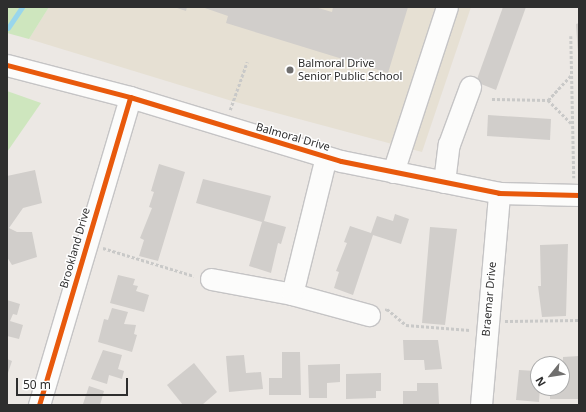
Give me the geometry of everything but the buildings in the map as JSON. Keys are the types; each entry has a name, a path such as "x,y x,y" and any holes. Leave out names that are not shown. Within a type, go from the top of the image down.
{"street":[{"path":"393,172 447,7"},
{"name":"Balmoral Drive","path":"7,65 130,97 326,157 499,193 577,195"},
{"path":"444,182 449,144 470,87"},
{"name":"Brookland Drive","path":"39,405 130,97"},
{"path":"292,294 326,157"},
{"name":"Braemar Drive","path":"481,405 486,327 499,193"},
{"path":"211,278 292,294 369,315"}],"path":[{"path":"571,36 571,75 577,195"},
{"path":"224,127 247,62"},
{"path":"548,100 571,75"},
{"path":"492,100 548,100 573,124"},
{"path":"87,244 202,278 211,278"},
{"path":"369,315 387,309 406,325 486,327 579,320"}],"shaded area":[{"name":"Balmoral Drive Senior Public School","path":"49,7 471,7 422,152 232,101 29,39"}],"green space":[{"path":"7,7 49,7 29,39 7,33"},
{"path":"7,91 41,103 7,152"}],"waterway":[{"path":"8,28 22,7"}],"cycle path":[{"path":"7,65 130,97 341,161 499,193 579,195"},
{"path":"39,405 130,97"}],"place":[{"name":"Balmoral Drive Senior Public School","path":"290,70"}]}
